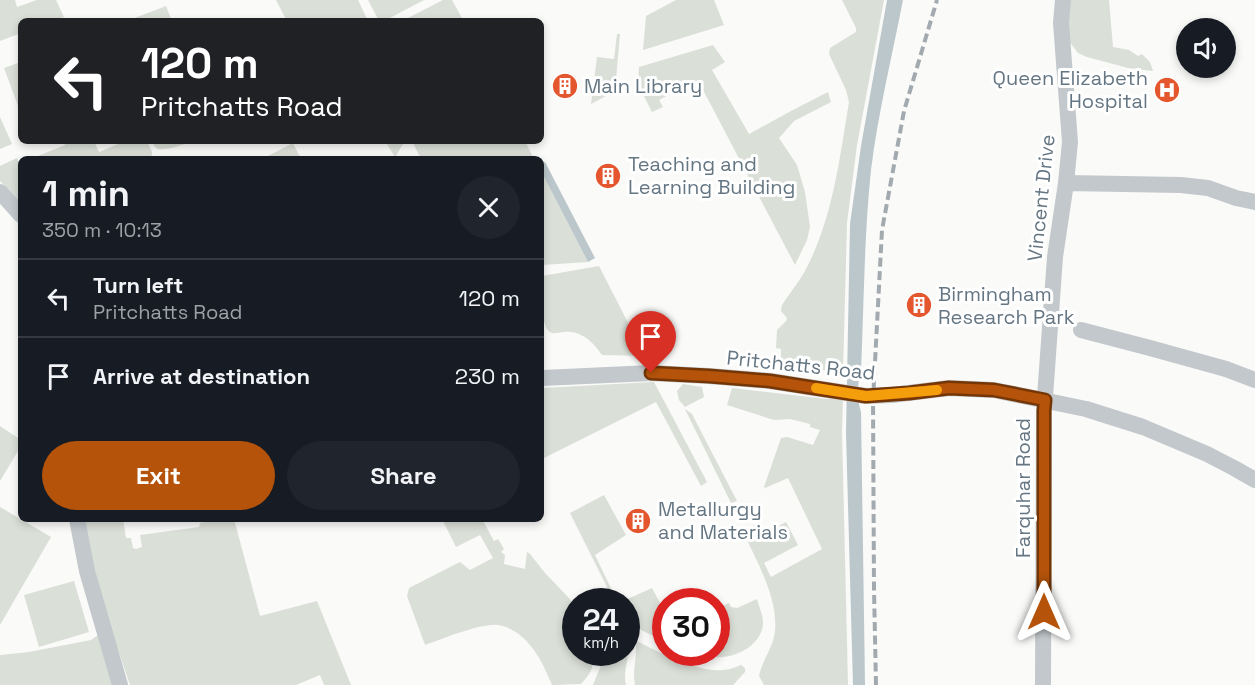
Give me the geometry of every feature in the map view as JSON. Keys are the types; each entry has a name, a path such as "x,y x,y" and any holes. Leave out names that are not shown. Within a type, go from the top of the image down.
{"street":[{"name":"Vincent Drive","path":"1045,400 1055,257 1070,142 1061,23 1063,0"},
{"path":"1066,183 1190,186 1208,188 1255,202"},
{"path":"0,192 18,212"},
{"path":"1081,330 1226,369 1255,381"},
{"name":"Pritchatts Road","path":"544,378 651,373 709,376 770,381 866,396 949,388 994,390 1086,409 1143,427 1207,454 1255,480"},
{"name":"Farquhar Road","path":"1044,685 1045,400"},
{"path":"78,522 87,572 120,685"}],"shaded area":[{"path":"0,0 15,0 17,7 37,0 56,0 64,17 18,18 18,34 0,41"},
{"path":"276,0 358,0 367,18 285,18"},
{"path":"368,0 424,0 390,18 377,18"},
{"path":"443,0 452,0 462,18 408,18"},
{"path":"676,0 714,0 724,25 643,50 646,16"},
{"path":"842,0 884,0 857,145 847,223 843,372 781,366 781,349 776,348 777,330 787,318 781,311 782,305 805,272 816,248 839,165 849,102 846,90 829,54 830,48 856,32"},
{"path":"887,0 903,0 877,127 869,195 861,371 858,392 861,412 865,685 853,685 846,433 850,224 861,146"},
{"path":"1070,0 1109,0 1113,47 1129,50 1138,56 1142,54 1150,62 1153,71 1128,68 1078,53 1068,40"},
{"path":"166,6 171,18 135,18"},
{"path":"617,34 620,34 615,91 591,104 597,57 614,59"},
{"path":"713,45 725,62 712,70 749,134 828,92 831,102 794,121 779,138 797,165 805,192 810,227 807,240 795,265 702,88 694,91 689,84 659,100 663,107 652,112 642,91 639,67"},
{"path":"18,63 18,106 4,68"},
{"path":"0,117 12,144 0,149"},
{"path":"95,144 99,152 118,144 148,144 152,155 38,156 65,145"},
{"path":"154,144 184,144 161,149"},
{"path":"294,144 300,156 268,156"},
{"path":"387,144 403,144 396,156"},
{"path":"414,144 526,144 532,156 420,156"},
{"path":"17,158 18,200 0,181 0,166"},
{"path":"544,163 595,258 588,262 544,177"},
{"path":"544,177 588,262 544,265"},
{"path":"599,266 645,356 602,355 591,341 581,335 570,332 550,332 544,322 544,276"},
{"path":"654,382 707,482 701,486 656,402 544,458 544,388"},
{"path":"683,384 702,387 704,397 685,407 679,400 677,391"},
{"path":"732,388 827,399 843,397 848,685 764,685 759,676 774,638 775,619 766,582 745,535 747,529 756,524 762,535 786,522 798,545 764,563 771,577 822,549 788,478 764,487 781,438 787,437 813,445 820,430 810,427 810,424 790,419 774,420 727,405"},
{"path":"685,409 692,414 737,501 731,503"},
{"path":"0,426 18,438 18,451 0,481"},
{"path":"604,495 626,535 595,555 611,588 608,588 570,513"},
{"path":"0,507 18,518 18,522 26,522 51,537 0,625"},
{"path":"82,522 123,522 126,538 131,538 133,548 136,549 142,547 140,535 199,527 200,523 204,522 235,522 260,616 317,601 351,685 324,685 320,675 296,685 130,685 112,632"},
{"path":"444,522 484,522 494,541 498,539 504,549 501,552 505,555 504,564 525,569 527,552 562,591 562,666 592,666 581,684 552,685 538,656 525,640 508,628 498,625 472,629 425,645 407,596 409,588 460,562 470,570 493,558 480,535 456,547"},
{"path":"74,581 89,632 39,647 24,595"},
{"path":"652,588 652,635 640,629 640,593"},
{"path":"757,599 762,614 762,630 753,644 730,656 730,605 737,608"},
{"path":"98,635 116,685 0,685 0,655 91,640"},
{"path":"640,642 652,648 652,666 695,666 713,670 728,670 741,665 745,668 745,672 733,685 635,685 635,666 640,666"},
{"path":"601,666 626,666 626,685 593,685"}],"railway":[{"path":"876,685 873,400 882,230 904,111 937,0"}],"slow traffic":[{"path":"816,388 866,396 937,390"}],"place":[{"name":"Main Library","path":"565,86"},
{"name":"Queen Elizabeth Hospital","path":"1167,90"},
{"name":"Teaching and Learning Building","path":"608,176"},
{"name":"Birmingham Research Park","path":"919,305"},
{"name":"Metallurgy and Materials","path":"638,521"}],"route":[{"path":"651,373 770,381 866,396 949,388 994,390 1045,400 1044,612"}]}
